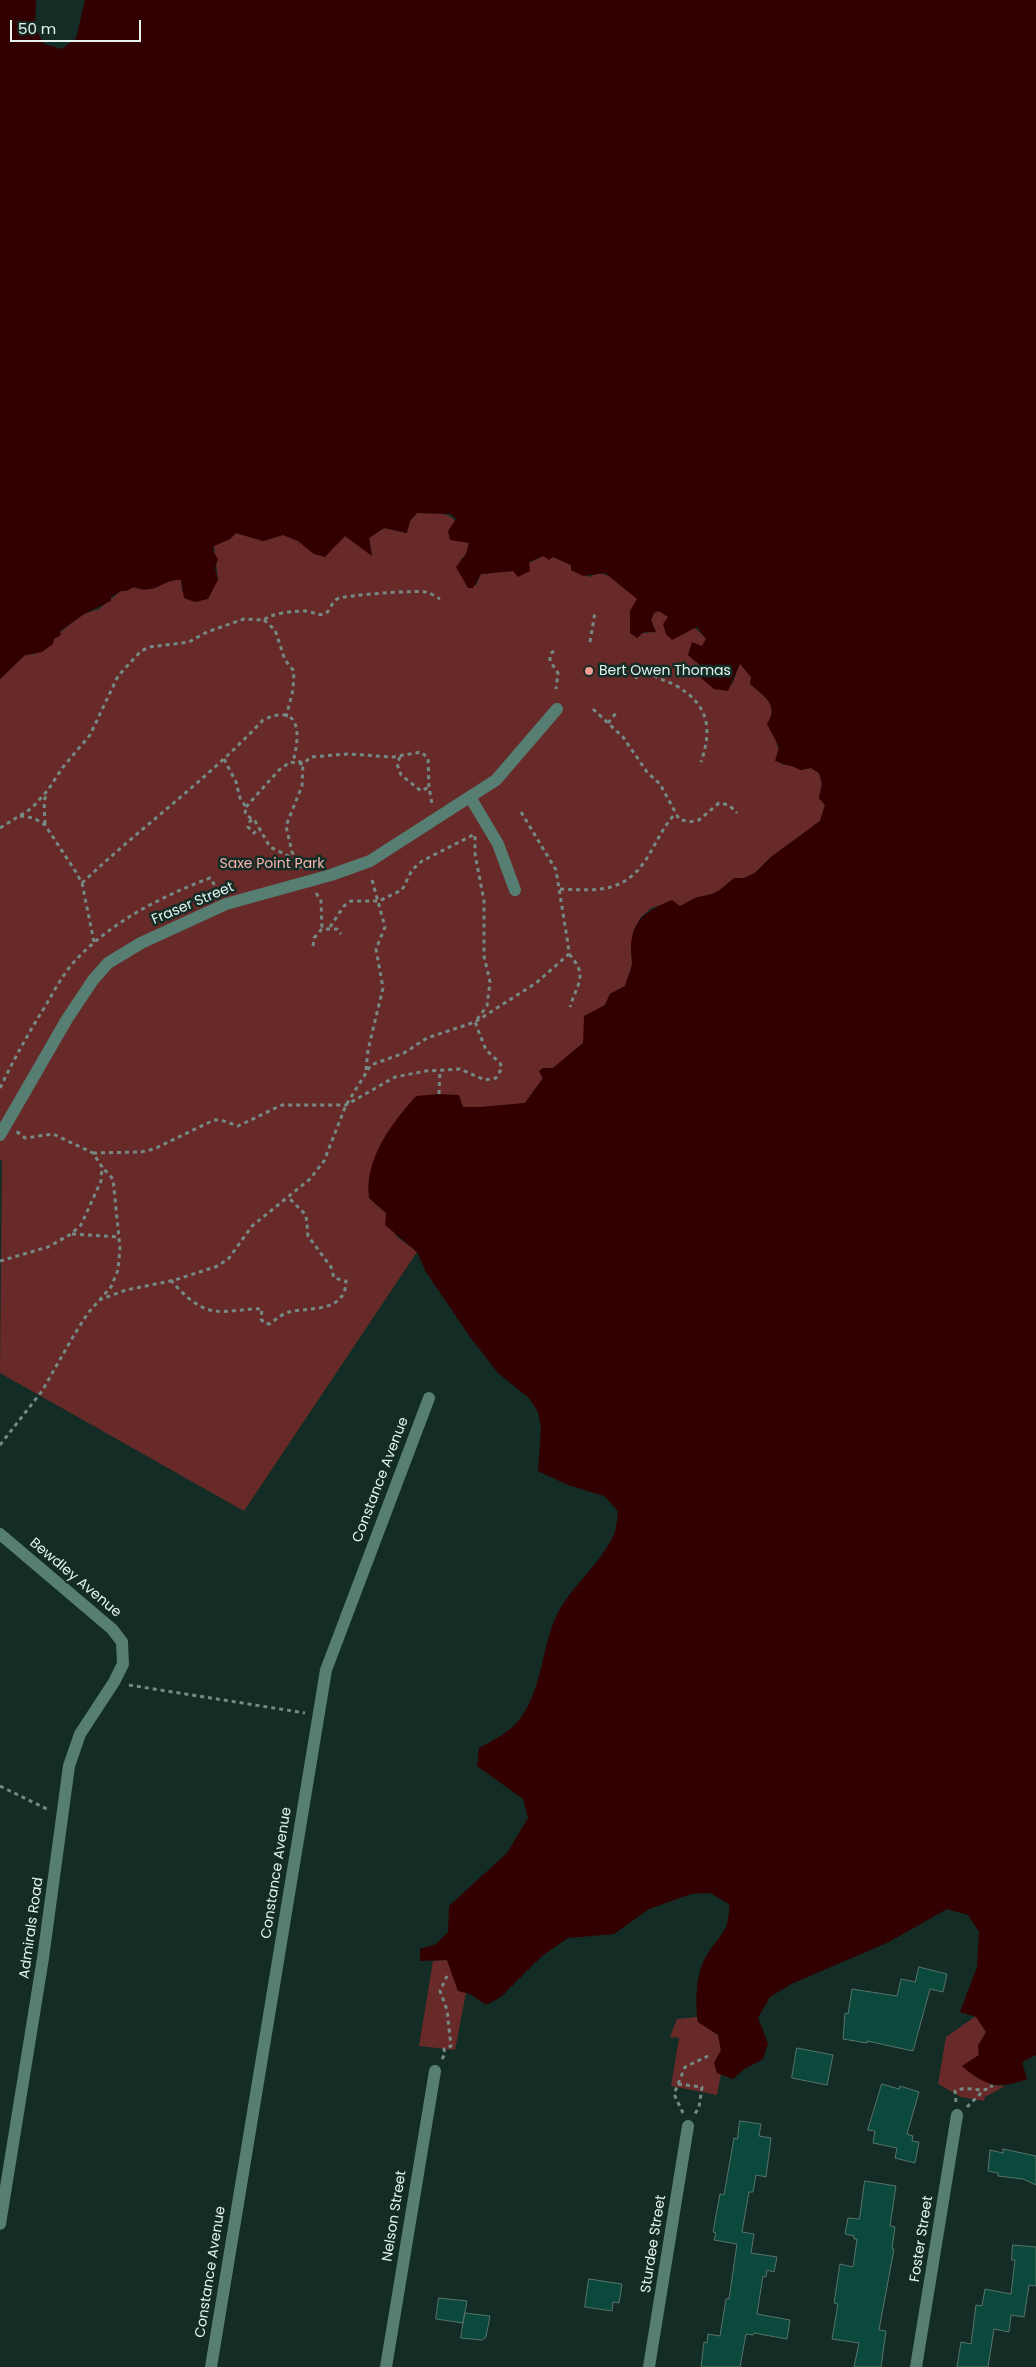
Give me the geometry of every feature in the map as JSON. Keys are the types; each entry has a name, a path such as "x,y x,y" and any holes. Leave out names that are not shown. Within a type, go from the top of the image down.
{"street":[{"name":"Fraser Street","path":"3,1130 67,1019 93,980 108,963 141,943 226,904 309,881 366,862 436,820 496,780 557,709"},
{"path":"470,797 498,844 515,890"},
{"name":"Constance Avenue","path":"211,2367 326,1670 429,1398"},
{"name":"Bewdley Avenue","path":"0,1534 112,1629 122,1642 124,1650"},
{"name":"Admirals Road","path":"0,2224 42,1968 73,1748 114,1682 123,1664 124,1650"},
{"name":"Nelson Street","path":"386,2367 435,2071"},
{"name":"Foster Street","path":"916,2367 957,2115"},
{"name":"Sturdee Street","path":"648,2367 688,2126"}],"path":[{"path":"264,620 268,615 303,611 325,614 338,599 354,595 371,596 415,591 428,592 440,599"},
{"path":"590,642 596,612"},
{"path":"0,828 32,808 48,790 63,767 90,735 118,676 141,651 150,646 189,642 207,632 244,619 264,620 275,630 285,660 294,671 293,690 286,717"},
{"path":"554,651 550,654 549,658 558,673 556,689"},
{"path":"636,679 637,673 651,673 657,679 676,686 702,707 706,715 705,744 701,762"},
{"path":"593,709 623,737 647,772 660,784 675,814 684,821 694,822 699,820 719,803 725,803 737,813"},
{"path":"608,723 616,713"},
{"path":"82,883 150,820 170,807 224,759 263,720 272,716 286,717 294,722 298,729 294,756 304,764"},
{"path":"322,929 321,901 295,859 286,826 302,786 304,764 311,757 348,754 400,756 416,752 425,754 429,762 429,787 436,820"},
{"path":"400,756 397,764 401,775 421,791 429,787"},
{"path":"224,759 236,782 240,798 246,806"},
{"path":"295,859 270,847 253,819 244,814 246,806 279,770 290,762 304,764"},
{"path":"45,824 44,801 48,790"},
{"path":"521,812 556,870 569,954 581,970 581,978 570,1007"},
{"path":"560,889 610,889 631,876 649,855 664,826 675,814"},
{"path":"19,816 34,818 45,824 82,883 94,942"},
{"path":"253,819 248,823 251,831 254,833 260,828"},
{"path":"474,827 475,854 484,901 484,956 490,982 487,1006 475,1022"},
{"path":"330,927 344,906 351,901 379,900 402,890 412,870 422,861 475,834"},
{"path":"366,862 379,900 385,926 376,950 383,995 368,1050 366,1071"},
{"path":"313,946 314,938 322,929 330,927 337,929 341,934"},
{"path":"99,1300 126,1290 171,1280 218,1266 229,1258 252,1226 289,1198 310,1179 324,1161 346,1106 371,1065 404,1053 427,1038 475,1022 536,983 569,954"},
{"path":"3,1130 25,1138 53,1134 93,1153 148,1150 214,1120 221,1120 238,1126 282,1105 346,1106 395,1077 460,1069 484,1080 496,1078 502,1068 500,1063 486,1050 475,1022"},
{"path":"439,1094 440,1070"},
{"path":"0,1445 42,1391 74,1335 99,1300 111,1287 118,1270 120,1248 113,1179 93,1153"},
{"path":"0,1261 48,1247 71,1234 81,1225 101,1181 102,1167"},
{"path":"171,1280 189,1299 205,1308 213,1311 262,1310 261,1319 264,1323 269,1324 287,1312 319,1310 336,1301 343,1293 346,1281 334,1278 331,1267 308,1236 306,1215 289,1198"},
{"path":"71,1234 118,1237"},
{"path":"114,1682 318,1715"},
{"path":"0,1786 62,1817"},
{"path":"444,2049 451,2046 447,2010 440,1991 447,1976"},
{"path":"688,2126 674,2094 685,2067 708,2056"},
{"path":"678,2084 702,2088 699,2107 688,2126"},
{"path":"957,2115 954,2091 967,2088 983,2091 991,2088 992,2085"},
{"path":"976,2100 983,2091"}],"green space":[{"name":"Saxe Point Park","path":"417,513 445,514 454,520 469,543 466,555 460,560 476,586 481,574 513,571 543,556 553,557 571,565 571,570 590,577 596,574 609,576 638,599 630,611 630,634 656,632 651,620 654,613 659,611 701,633 706,639 696,660 703,667 732,685 740,663 751,677 750,684 769,701 772,711 767,724 775,738 783,765 792,765 800,770 811,768 819,773 822,784 819,798 825,805 820,821 771,857 755,873 744,878 734,878 719,891 705,897 698,897 680,906 660,905 651,908 640,918 634,930 631,946 632,965 625,986 610,994 605,1005 597,1010 583,1043 553,1068 543,1068 539,1071 543,1078 525,1103 480,1108 463,1107 369,1198 386,1213 396,1236 417,1252 244,1511 0,1373 2,1162 0,1158 0,679 25,655 35,654 84,614 99,609 121,591 134,587 141,589 154,588 175,580 181,580 182,592 218,580 214,546 230,539 236,533 263,541 283,535 298,541 314,554 345,536 372,555 369,538 384,528 406,533 410,521"},
{"path":"447,1960 458,1991 466,1993 455,2050 419,2046 433,1961"},
{"path":"976,2016 986,2032 978,2046 979,2055 962,2066 992,2085 1005,2086 985,2097 984,2101 961,2097 938,2084 946,2037"},
{"path":"697,2017 698,2022 718,2035 721,2050 714,2063 717,2073 721,2074 717,2095 671,2086 679,2038 670,2037 677,2019"}],"shaded area":[{"path":"0,0 36,0 35,27 44,44 62,49 76,38 85,0 1036,0 1036,2055 1022,2062 1027,2079 1009,2084 993,2084 978,2078 962,2066 979,2055 978,2046 986,2032 976,2017 960,2012 977,1967 979,1932 968,1915 947,1909 889,1942 791,1984 770,1997 758,2018 768,2043 763,2059 743,2070 733,2079 717,2073 714,2063 721,2050 718,2035 698,2022 697,2015 696,1999 701,1967 725,1929 729,1914 729,1904 710,1893 691,1894 649,1909 614,1934 568,1938 542,1956 501,1997 486,2005 470,1994 458,1991 447,1960 420,1961 420,1949 436,1944 448,1932 449,1906 507,1853 528,1818 523,1799 477,1766 479,1748 508,1731 522,1716 534,1692 555,1619 568,1597 608,1546 615,1531 618,1511 604,1496 568,1485 538,1471 541,1429 538,1412 529,1398 498,1373 470,1337 426,1272 417,1252 385,1225 386,1213 369,1198 371,1169 375,1156 389,1130 416,1096 459,1095 463,1107 525,1103 543,1078 539,1071 543,1068 553,1068 583,1043 584,1016 605,1005 610,994 625,986 632,963 632,937 638,922 649,912 672,900 680,906 696,898 718,891 734,878 744,878 755,873 771,857 820,821 825,805 819,798 822,784 819,773 811,768 800,770 775,761 779,747 767,724 771,717 771,706 769,701 750,684 751,677 740,664 728,691 714,689 701,678 702,667 688,655 692,642 702,646 706,639 697,627 672,640 666,634 663,624 668,617 659,611 654,613 651,620 656,632 644,632 637,638 630,633 630,611 637,599 605,573 583,576 571,570 571,565 553,557 549,560 543,556 529,562 530,571 518,577 513,571 481,574 473,588 468,588 456,567 466,554 469,543 450,540 448,531 456,519 450,514 417,513 410,521 407,533 384,528 369,538 372,556 345,536 325,557 314,554 298,541 283,535 263,541 236,533 230,539 214,546 213,551 218,559 215,568 218,580 208,599 195,602 184,598 181,580 175,580 154,588 141,589 134,587 121,591 111,597 111,601 84,614 60,631 61,635 54,639 53,644 42,652 25,655 0,679"}],"building":[{"path":"919,1967 947,1974 943,1992 930,1989 913,2051 867,2041 867,2043 843,2039 845,2013 848,2014 852,1989 897,1996 901,1979 915,1982"},
{"path":"797,2048 833,2055 827,2085 792,2078"},
{"path":"882,2084 899,2089 900,2086 919,2092 907,2134 913,2136 912,2141 919,2142 915,2163 895,2158 897,2148 873,2143 875,2131 868,2130"},
{"path":"740,2121 761,2124 759,2136 771,2138 766,2177 756,2175 753,2192 749,2192 742,2232 754,2234 751,2253 777,2257 774,2272 767,2270 766,2277 763,2276 757,2314 790,2320 787,2339 754,2333 753,2335 746,2334 740,2367 701,2367 704,2342 707,2343 708,2334 720,2336 726,2299 729,2299 737,2244 714,2240 716,2233 713,2232 720,2194 724,2195 734,2138 737,2139"},
{"path":"1003,2149 1036,2156 1036,2185 1023,2179 998,2176 998,2173 988,2171 990,2150 1003,2153"},
{"path":"865,2181 896,2186 890,2226 895,2227 892,2249 894,2249 879,2330 886,2331 881,2367 854,2367 859,2343 832,2339 838,2304 834,2303 840,2264 853,2267 857,2239 854,2239 854,2236 845,2234 848,2218 859,2219"},
{"path":"1013,2245 1036,2247 1036,2286 1029,2285 1024,2317 1011,2315 1009,2332 994,2329 988,2367 957,2367 961,2342 971,2344 976,2305 982,2306 985,2289 1011,2294 1015,2260 1012,2260"},
{"path":"589,2279 622,2284 619,2303 613,2302 612,2311 585,2307"},
{"path":"439,2298 467,2301 463,2323 436,2319"},
{"path":"465,2313 490,2316 486,2337 482,2340 461,2338"}],"place":[{"name":"Bert Owen Thomas","path":"589,671"}]}
